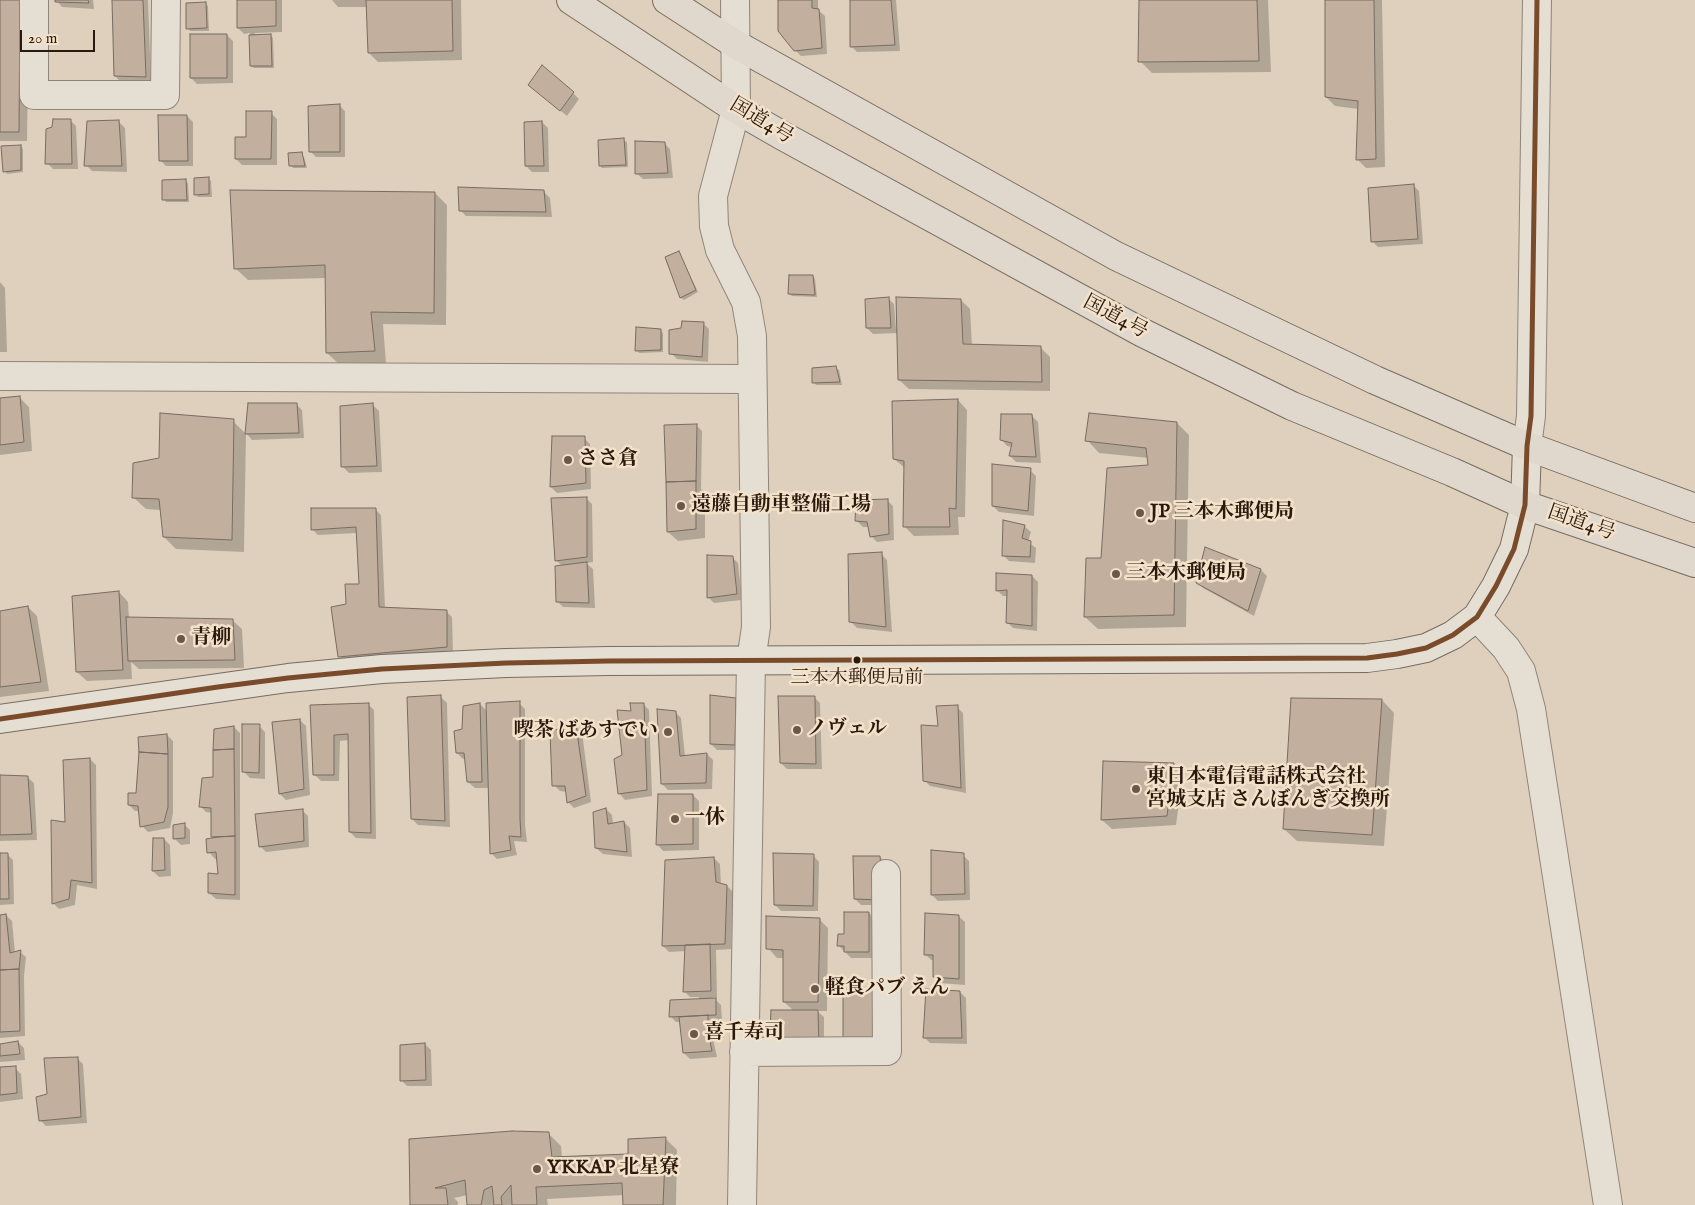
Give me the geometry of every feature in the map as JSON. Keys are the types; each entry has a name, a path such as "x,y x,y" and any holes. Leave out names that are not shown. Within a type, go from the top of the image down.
{"highway":[{"name":"国道4号","path":"571,0 736,108 783,136 1143,333 1292,406 1452,472 1525,505 1695,564"},
{"path":"667,0 735,44 1116,256 1376,380 1527,446 1695,508"}],"street":[{"path":"34,0 34,95 165,95 166,0"},
{"path":"735,0 736,108 713,196 714,226 720,250 746,302 752,336 756,627 751,661 742,1205"},
{"path":"0,719 218,687 382,669 600,661 1367,658 1426,648 1452,635 1477,617 1496,586 1514,549 1525,505 1527,446 1532,416 1537,0"},
{"path":"0,376 752,379"},
{"path":"1477,617 1506,648 1521,671 1531,709 1608,1205"},
{"path":"744,1052 887,1051 886,874"}],"building":[{"path":"0,0 20,0 19,132 0,132"},
{"path":"55,0 88,0 89,3 55,2"},
{"path":"112,0 143,0 146,77 114,76"},
{"path":"237,0 276,0 276,26 237,28"},
{"path":"366,0 452,0 453,51 368,53"},
{"path":"778,0 812,0 812,8 819,9 822,48 794,51 778,31"},
{"path":"850,0 891,0 895,45 850,47"},
{"path":"1139,0 1257,0 1259,61 1138,62"},
{"path":"1325,0 1374,0 1376,159 1356,160 1358,101 1325,97"},
{"path":"206,2 207,28 186,29 186,3"},
{"path":"190,34 227,34 227,78 190,78"},
{"path":"271,34 272,66 250,66 249,35"},
{"path":"542,65 574,92 560,111 528,85"},
{"path":"340,104 340,152 309,152 308,106"},
{"path":"246,111 272,111 271,159 235,159 235,137 246,137"},
{"path":"158,115 187,115 188,161 159,161"},
{"path":"53,119 71,119 72,164 45,164 46,129 52,127"},
{"path":"119,120 122,166 84,166 87,121"},
{"path":"542,121 544,166 525,166 524,122"},
{"path":"624,138 626,165 599,166 598,140"},
{"path":"635,141 665,142 668,173 635,174"},
{"path":"21,145 21,170 3,172 1,146"},
{"path":"302,152 305,166 289,166 288,153"},
{"path":"209,177 209,194 194,195 194,178"},
{"path":"186,179 187,200 162,200 162,180"},
{"path":"1414,184 1418,239 1371,242 1368,188"},
{"path":"458,187 544,190 546,212 459,211"},
{"path":"230,190 435,192 434,313 371,312 375,351 326,353 325,265 234,269"},
{"path":"679,251 696,290 680,298 665,257"},
{"path":"789,275 813,275 815,295 788,294"},
{"path":"889,297 891,328 866,328 865,299"},
{"path":"896,297 961,299 963,344 1041,346 1042,382 898,380"},
{"path":"682,321 704,322 702,357 669,354 669,330 681,328"},
{"path":"636,327 661,329 661,350 635,351"},
{"path":"836,366 840,382 812,383 812,368"},
{"path":"20,396 24,442 0,445 0,398"},
{"path":"958,399 956,509 949,508 950,527 903,527 904,461 893,459 892,401"},
{"path":"248,403 297,403 299,433 245,434"},
{"path":"373,403 377,466 341,467 340,406"},
{"path":"160,413 234,419 232,540 163,537 159,499 132,498 133,463 159,458"},
{"name":"JP 三本木郵便局","path":"1089,413 1177,422 1174,615 1084,617 1086,558 1101,558 1107,468 1148,465 1146,448 1085,441"},
{"path":"1001,414 1032,414 1036,457 1009,456 1012,443 1000,440"},
{"path":"697,424 696,481 666,482 664,425"},
{"name":"ささ倉","path":"552,436 585,436 586,483 550,487"},
{"path":"992,464 1031,468 1028,511 992,506"},
{"name":"遠藤自動車整備工場","path":"696,481 696,529 667,532 666,482"},
{"path":"587,497 587,557 555,561 551,498"},
{"path":"888,499 889,534 870,537 867,522 855,521 856,500"},
{"path":"311,508 376,508 379,607 447,610 447,647 338,657 331,607 346,604 345,584 359,584 356,527 311,530"},
{"path":"1003,520 1025,525 1022,538 1031,541 1030,557 1002,556"},
{"path":"1205,547 1261,569 1248,611 1196,583"},
{"path":"882,552 886,627 849,622 848,554"},
{"path":"707,555 733,556 737,594 707,598"},
{"path":"587,562 589,603 556,602 555,566"},
{"path":"996,573 1032,575 1032,626 1006,623 1007,590 996,591"},
{"path":"119,591 123,670 76,672 72,596"},
{"path":"28,606 41,682 0,687 0,611"},
{"name":"青柳","path":"126,617 233,619 235,660 128,661"},
{"path":"441,695 445,821 411,819 407,697"},
{"path":"710,695 736,698 735,745 710,744"},
{"name":"ノヴェル","path":"778,696 815,696 816,764 780,763"},
{"path":"1291,698 1382,699 1372,835 1283,829"},
{"path":"520,701 521,837 509,836 511,850 490,854 486,703"},
{"path":"369,703 371,833 349,832 348,734 334,735 334,775 313,775 310,705"},
{"path":"480,703 482,782 467,782 464,753 456,753 454,731 462,729 463,706"},
{"path":"630,703 644,703 647,790 618,794 614,759 622,755 617,710 631,711"},
{"path":"958,705 961,788 923,781 921,725 938,726 936,706"},
{"name":"喫茶 ばあすでい","path":"657,709 676,711 680,756 707,753 706,783 661,784"},
{"path":"300,719 304,789 279,794 272,722"},
{"path":"242,724 260,724 259,773 242,772"},
{"path":"576,725 586,796 567,803 565,786 552,786 550,731"},
{"path":"234,726 234,749 213,750 214,729"},
{"path":"167,734 168,754 139,752 138,737"},
{"path":"234,749 235,836 211,837 211,808 199,807 202,778 213,777 213,750"},
{"path":"139,752 168,754 168,807 164,822 140,827 138,806 128,805 128,793 136,793"},
{"path":"90,758 92,883 71,880 69,899 52,904 51,820 65,822 63,760"},
{"name":"東日本電信電話株式会社 宮城支店 さんぼんぎ交換所","path":"1103,761 1174,763 1167,816 1101,820"},
{"path":"0,775 28,776 32,834 0,835"},
{"name":"一休","path":"658,794 693,794 693,844 656,845"},
{"path":"606,808 608,824 624,821 627,852 595,848 593,812"},
{"path":"303,809 304,841 259,847 255,814"},
{"path":"185,823 185,838 173,839 173,825"},
{"path":"235,836 235,895 208,893 208,873 218,874 216,852 207,853 206,839"},
{"path":"153,838 164,838 165,870 152,871"},
{"path":"931,850 964,853 965,894 931,895"},
{"path":"0,853 8,853 9,899 0,899"},
{"path":"773,853 814,854 813,906 774,905"},
{"path":"853,856 880,856 883,900 854,899"},
{"path":"714,857 716,882 727,885 725,944 662,946 665,860"},
{"path":"844,912 869,912 869,952 844,952 844,946 837,946 838,934 844,934"},
{"path":"925,913 959,915 959,979 933,977 933,955 924,955"},
{"path":"6,914 10,953 21,950 19,969 0,970 0,915"},
{"path":"766,916 820,918 818,1002 783,1002 783,950 766,949"},
{"path":"710,944 711,991 683,992 685,945"},
{"path":"19,969 20,1031 0,1032 0,970"},
{"path":"843,989 880,990 883,1047 843,1048"},
{"path":"926,989 960,991 962,1038 923,1038"},
{"path":"716,998 716,1015 669,1017 670,1000"},
{"path":"771,1010 818,1010 819,1047 769,1049"},
{"path":"708,1015 708,1032 712,1051 683,1053 679,1017"},
{"path":"18,1041 20,1054 0,1056 0,1044"},
{"path":"425,1043 426,1080 400,1081 400,1045"},
{"path":"78,1057 81,1117 39,1121 36,1097 47,1094 44,1058"},
{"path":"16,1066 17,1093 0,1095 0,1067"},
{"name":"YKKAP 北星寮","path":"512,1131 549,1132 552,1157 628,1154 628,1139 666,1137 663,1205 623,1205 622,1183 536,1187 537,1205 512,1205 511,1185 501,1197 502,1205 494,1205 492,1186 484,1190 481,1205 467,1205 465,1180 435,1188 446,1188 448,1205 410,1205 409,1139"}],"transit line":[{"path":"0,719 218,687 382,669 506,663 609,661 1367,658 1426,648 1453,635 1477,617 1496,586 1514,549 1525,505 1527,446 1531,416 1537,0"}],"place":[{"name":"ささ倉","path":"568,460"},
{"name":"遠藤自動車整備工場","path":"681,506"},
{"name":"JP 三本木郵便局","path":"1140,513"},
{"name":"三本木郵便局","path":"1116,574"},
{"name":"青柳","path":"181,639"},
{"name":"三本木郵便局前","path":"857,660"},
{"name":"ノヴェル","path":"797,730"},
{"name":"喫茶 ばあすでい","path":"668,732"},
{"name":"東日本電信電話株式会社 宮城支店 さんぼんぎ交換所","path":"1136,789"},
{"name":"一休","path":"675,819"},
{"name":"軽食パブ えん","path":"815,989"},
{"name":"喜千寿司","path":"694,1034"},
{"name":"YKKAP 北星寮","path":"537,1169"}]}
